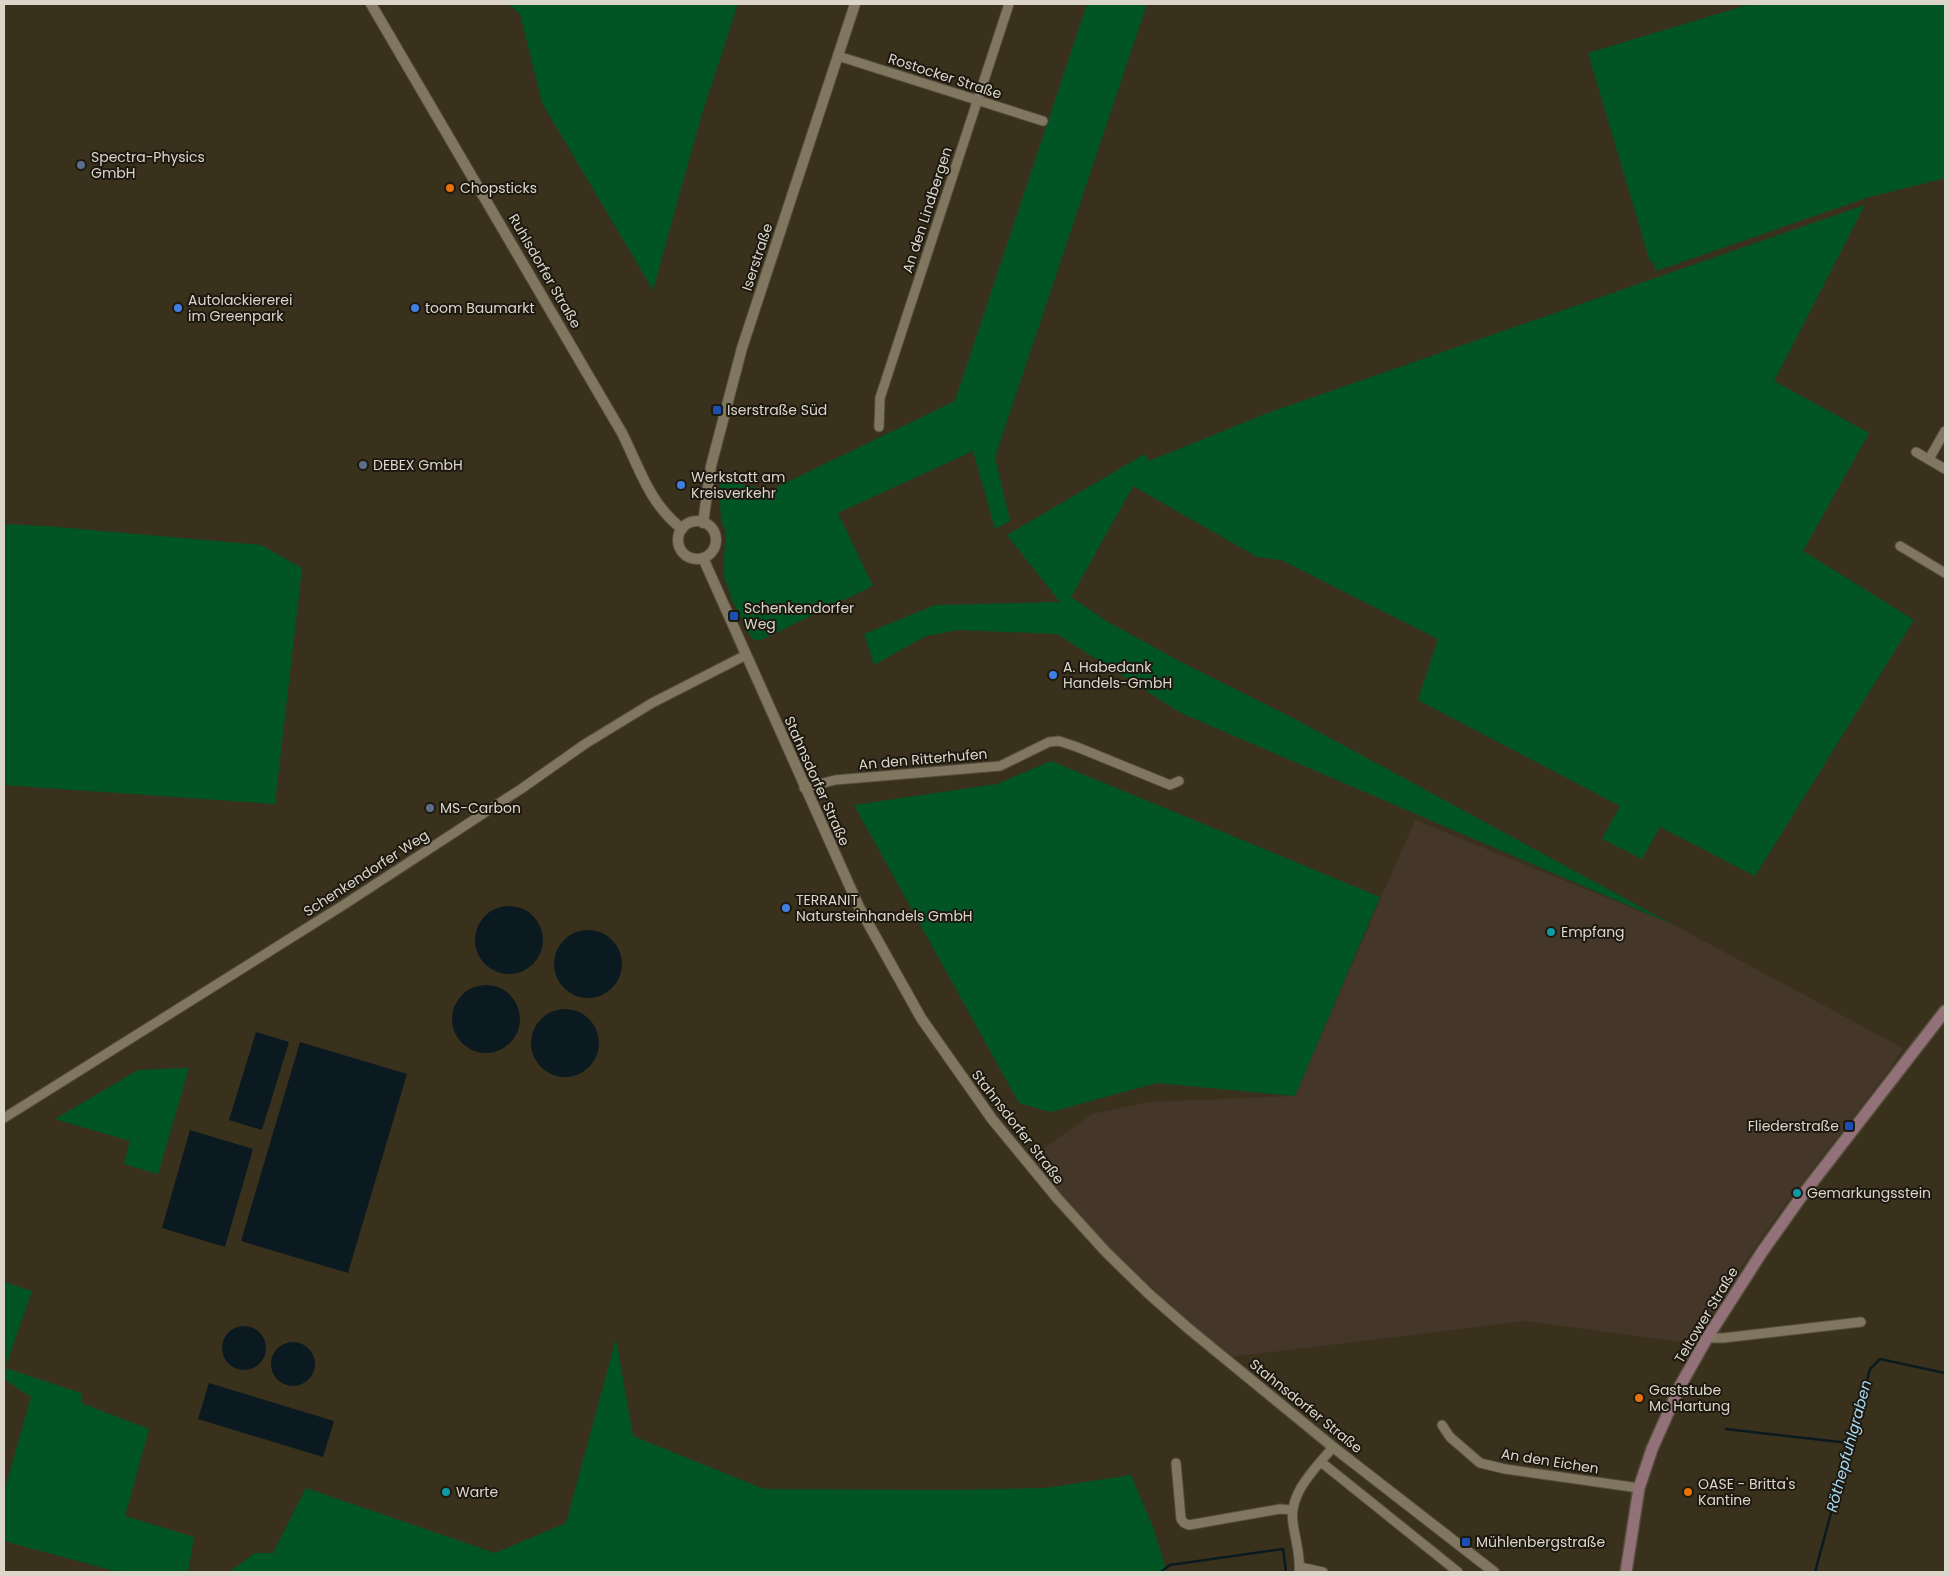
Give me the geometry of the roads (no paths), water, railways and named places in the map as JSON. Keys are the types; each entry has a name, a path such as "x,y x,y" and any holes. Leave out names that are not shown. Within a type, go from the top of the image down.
{"main road":[{"name":"Teltower Straße","path":"1626,1572 1639,1488 1652,1449 1665,1418 1707,1338 1762,1252 1801,1197 1945,1011"}],"street":[{"name":"Ruhlsdorfer Straße","path":"371,4 631,451 653,499 668,518 682,529"},
{"name":"Iserstraße","path":"703,523 711,466 742,348 855,4"},
{"name":"An den Lindbergen","path":"878,427 880,398 1009,4"},
{"name":"Rostocker Straße","path":"838,56 1043,122"},
{"path":"1929,459 1945,431"},
{"path":"1916,452 1945,469"},
{"path":"692,522 703,523 712,530 716,541 712,551 703,558 687,557 680,549 678,539 682,529 692,522"},
{"path":"1900,546 1945,573"},
{"name":"Stahnsdorfer Straße","path":"703,558 804,788 859,907 921,1018 992,1119 1056,1198 1106,1252 1149,1294 1333,1447 1494,1572"},
{"name":"Schenkendorfer Weg","path":"4,1118 353,898 521,789 586,744 652,703 746,655"},
{"name":"An den Ritterhufen","path":"804,788 835,780 1000,766 1049,742 1059,741 1170,785 1179,781"},
{"path":"1707,1338 1723,1338 1861,1322"},
{"name":"An den Eichen","path":"1442,1425 1450,1437 1480,1463 1505,1469 1639,1488"},
{"path":"1323,1572 1299,1570 1292,1510 1298,1492 1333,1447"},
{"path":"1321,1462 1458,1572"},
{"path":"1176,1463 1181,1519 1184,1523 1189,1525 1280,1509 1292,1510"}],"waterway":[{"name":"Röthepfuhlgraben","path":"1815,1572 1870,1369 1880,1359 1945,1373"},
{"path":"1726,1429 1849,1443"},
{"path":"1161,1572 1170,1565 1283,1549 1286,1572"}],"place":[{"name":"Spectra-Physics GmbH","path":"81,165"},
{"name":"Chopsticks","path":"450,188"},
{"name":"Autolackiererei im Greenpark","path":"178,308"},
{"name":"toom Baumarkt","path":"415,308"},
{"name":"Iserstraße Süd","path":"717,410"},
{"name":"DEBEX GmbH","path":"363,465"},
{"name":"Werkstatt am Kreisverkehr","path":"681,485"},
{"name":"Schenkendorfer Weg","path":"734,616"},
{"name":"A. Habedank Handels-GmbH","path":"1053,675"},
{"name":"MS-Carbon","path":"430,808"},
{"name":"TERRANIT Natursteinhandels GmbH","path":"786,908"},
{"name":"Empfang","path":"1551,932"},
{"name":"Fliederstraße","path":"1849,1126"},
{"name":"Gemarkungsstein","path":"1797,1193"},
{"name":"Gaststube Mc Hartung","path":"1639,1398"},
{"name":"Warte","path":"446,1492"},
{"name":"OASE - Britta's Kantine","path":"1688,1492"},
{"name":"Mühlenbergstraße","path":"1466,1542"}]}
